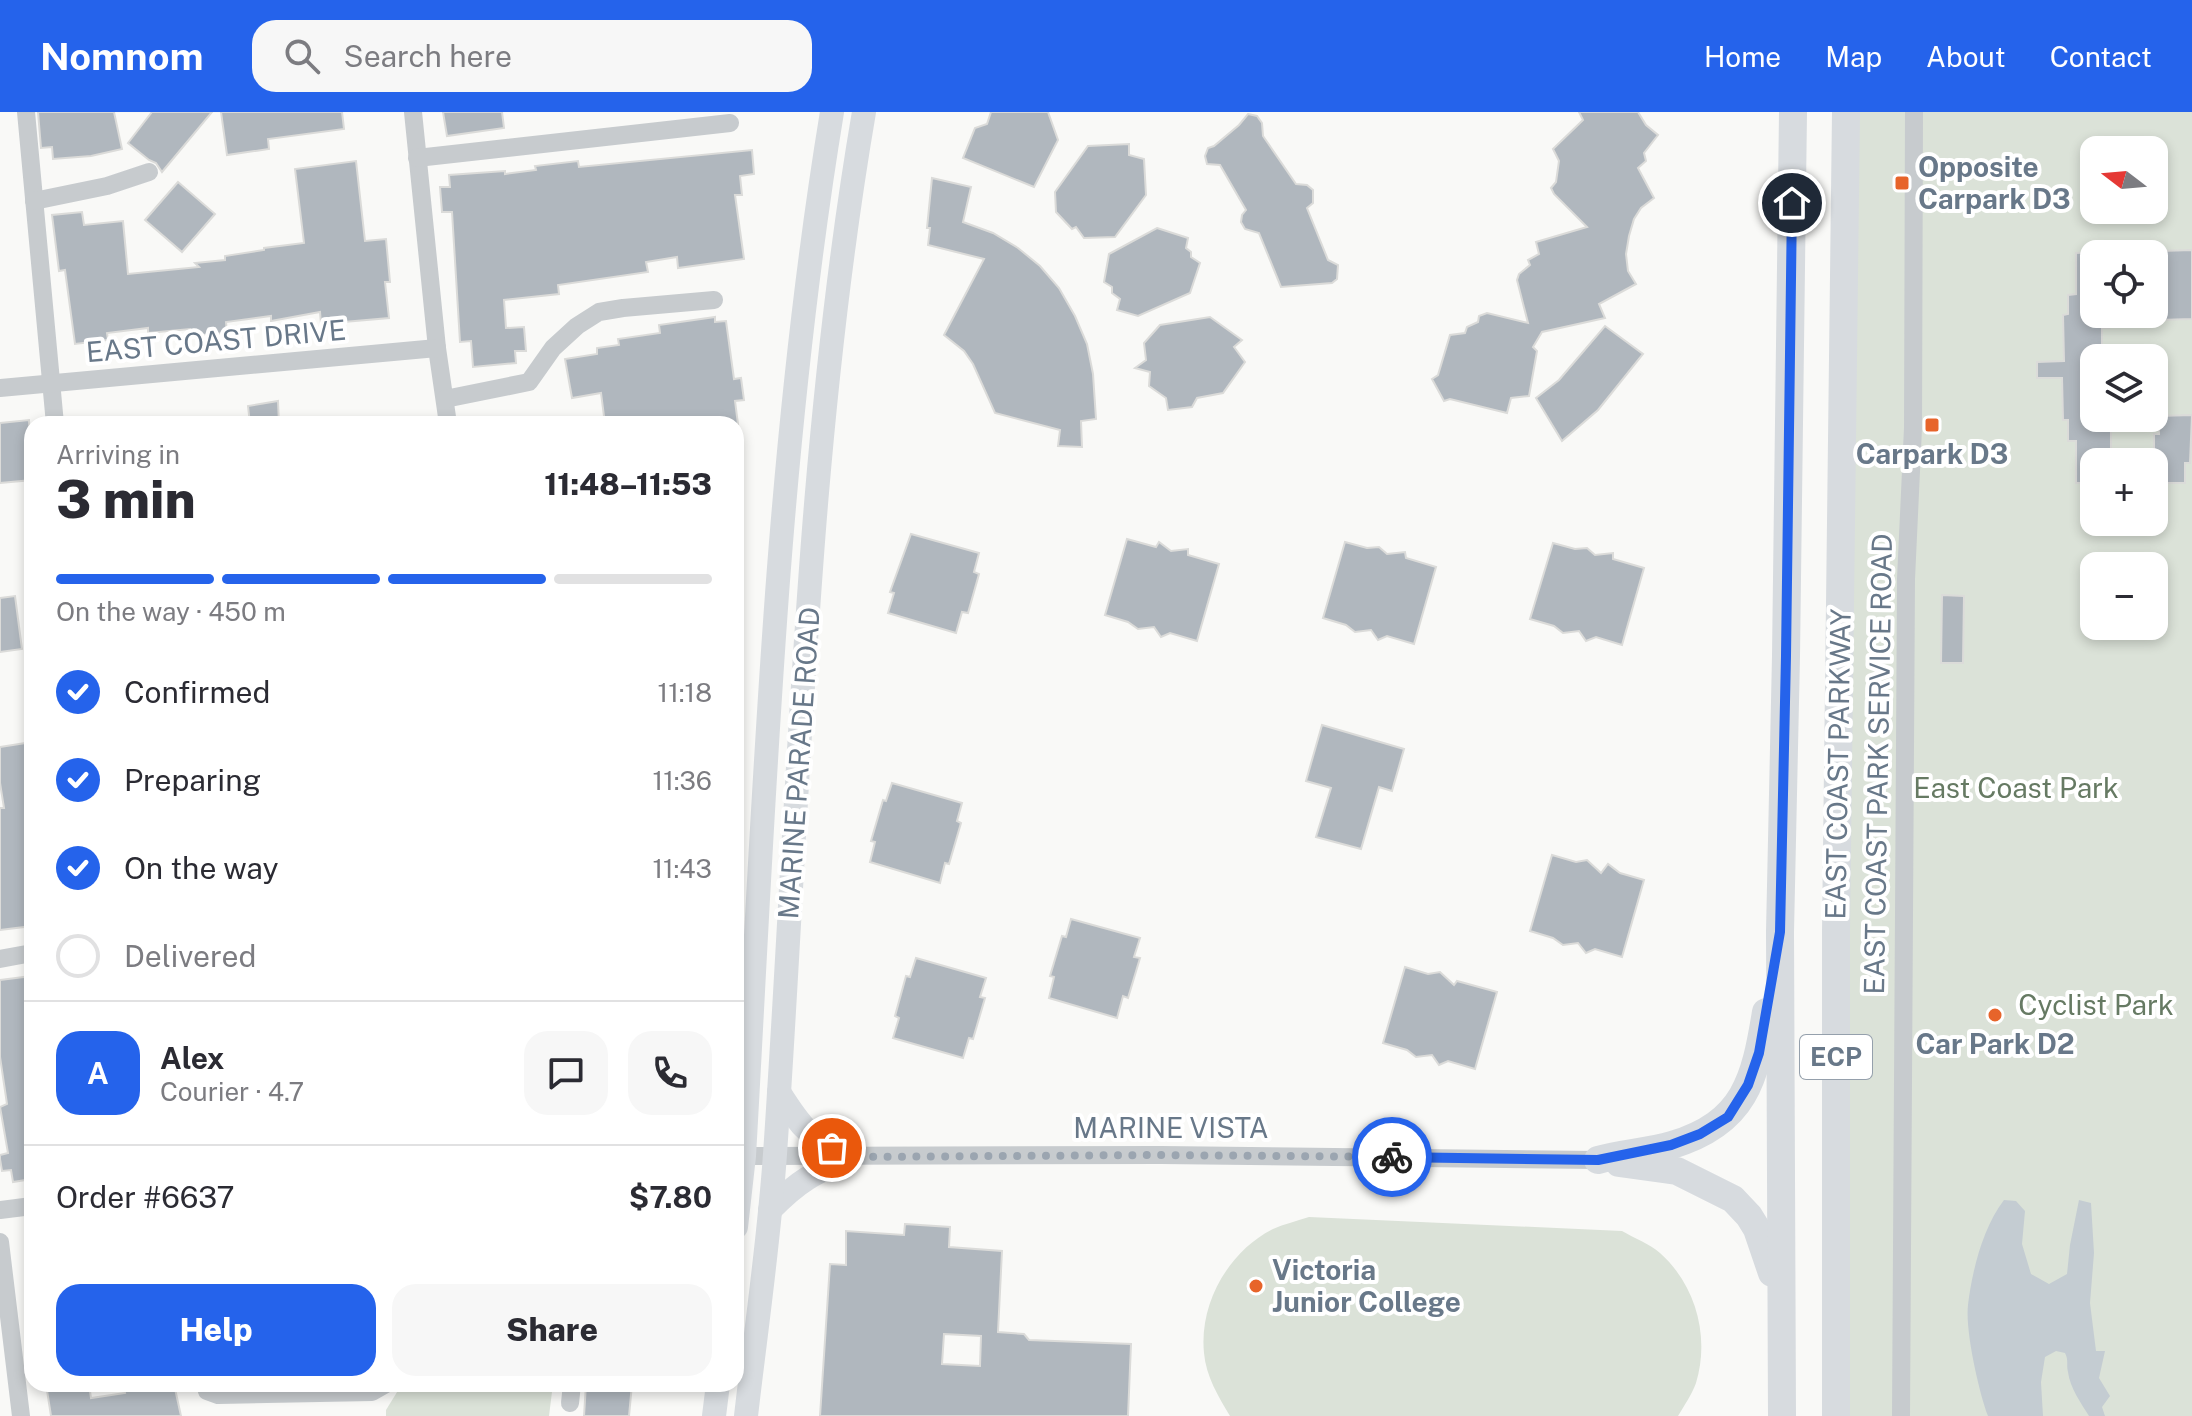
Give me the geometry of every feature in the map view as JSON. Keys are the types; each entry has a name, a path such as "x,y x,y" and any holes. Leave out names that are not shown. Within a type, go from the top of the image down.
{"highway":[{"name":"EAST COAST PARKWAY","path":"1782,1416 1780,932 1793,112"},
{"name":"EAST COAST PARKWAY","path":"1836,1416 1836,916 1846,112"},
{"path":"1598,1160 1671,1145 1700,1134 1728,1117 1748,1085 1759,1053 1780,932"},
{"path":"1598,1160 1677,1171 1733,1199 1757,1229 1781,1304"}],"main road":[{"name":"MARINE PARADE ROAD","path":"744,1156 769,725 792,416 805,289 832,112"},
{"name":"MARINE PARADE ROAD","path":"746,1416 775,1157 800,727 820,465 836,297 864,112"},
{"path":"779,1092 798,1123 814,1139 851,1157"},
{"path":"770,1210 810,1175 851,1157"},
{"path":"714,1416 717,1392"}],"street":[{"path":"26,112 54,416"},
{"path":"413,112 437,348 447,416"},
{"name":"EAST COAST PARK SERVICE ROAD","path":"1901,1416 1906,579 1913,428 1914,112"},
{"path":"417,158 730,123"},
{"path":"34,201 107,186 149,172"},
{"path":"445,399 529,382 553,348 577,326 599,312 714,300"},
{"name":"EAST COAST DRIVE","path":"0,388 437,348"},
{"path":"0,959 24,954"},
{"name":"MARINE VISTA","path":"744,1156 1177,1155 1598,1160"},
{"path":"0,1210 24,1207"},
{"path":"0,1242 21,1416"},
{"path":"210,1392 218,1395 372,1392"},
{"path":"570,1403 571,1392"}],"green space":[{"name":"East Coast Park","path":"1846,112 2192,112 2192,1416 1837,1416"},
{"path":"1309,1217 1622,1231 1660,1253 1683,1280 1691,1296 1697,1313 1701,1348 1694,1387 1678,1416 1230,1416 1213,1386 1205,1361 1206,1316 1212,1298 1231,1265 1257,1239 1277,1227"},
{"path":"397,1392 552,1392 549,1416 386,1416 386,1410"}],"shaded area":[{"path":"2004,1200 2016,1201 2025,1211 2022,1244 2031,1274 2049,1284 2067,1274 2079,1200 2091,1203 2094,1253 2090,1303 2096,1351 2105,1351 2099,1378 2110,1396 2102,1407 2105,1416 2089,1416 2071,1384 2065,1353 2056,1351 2045,1357 2041,1382 2043,1416 1988,1416 1974,1361 1968,1305 1980,1250 1990,1223"}],"building":[{"path":"38,112 114,112 122,149 91,156 53,159 52,147 41,148"},
{"path":"152,112 212,112 162,172 156,163 128,143"},
{"path":"221,112 342,112 344,129 268,139 269,149 227,155"},
{"path":"443,112 502,112 504,128 447,136"},
{"path":"991,112 1048,112 1058,140 1034,187 963,158 975,128 987,124"},
{"path":"1579,112 1638,112 1646,125 1658,135 1644,153 1646,161 1638,168 1654,198 1641,208 1629,236 1626,254 1628,271 1636,284 1599,304 1605,318 1542,332 1533,347 1537,351 1529,396 1511,398 1507,413 1450,399 1444,401 1432,379 1438,375 1450,335 1465,333 1467,327 1478,322 1479,316 1487,313 1528,323 1517,280 1519,274 1530,265 1528,260 1539,254 1536,242 1587,227 1551,188 1556,182 1559,161 1553,149 1583,120"},
{"path":"1248,114 1257,116 1262,123 1263,136 1296,184 1307,185 1313,190 1313,203 1307,208 1328,260 1338,265 1337,279 1332,283 1281,287 1259,233 1245,229 1241,222 1246,210 1220,165 1207,164 1205,156 1208,148 1239,125"},
{"path":"1129,144 1129,155 1144,159 1146,195 1115,237 1084,238 1076,227 1072,229 1056,212 1055,192 1088,146"},
{"path":"752,150 754,174 740,176 742,195 735,195 744,259 678,268 677,257 646,262 648,272 558,285 559,294 504,300 506,328 524,327 526,351 515,351 516,363 473,367 471,341 460,342 452,212 442,212 440,187 450,187 449,175 505,171 505,174 536,170 535,166 578,161 579,167"},
{"path":"356,161 365,241 386,239 390,282 385,282 389,318 321,324 320,312 271,321 271,316 226,322 227,333 191,336 190,329 148,333 148,328 107,333 108,340 75,344 65,270 59,271 52,215 82,212 84,225 123,221 128,274 199,267 195,263 225,260 225,256 304,243 295,169"},
{"path":"932,178 971,187 963,222 993,233 1040,266 1059,288 1075,316 1087,344 1096,419 1081,421 1082,447 1058,446 1060,430 995,413 973,364 964,351 944,335 984,259 928,245"},
{"path":"178,182 215,214 182,252 145,220"},
{"path":"1157,228 1188,238 1186,248 1191,252 1191,257 1200,263 1190,293 1138,316 1117,310 1120,299 1104,282 1109,254"},
{"path":"2192,250 2192,319 2168,320 2168,251"},
{"path":"2076,253 2080,253 2080,328 2102,328 2102,344 2080,344 2080,432 2111,432 2111,448 2080,448 2080,483 2076,483 2076,441 2068,441 2068,420 2063,420 2062,378 2037,378 2037,362 2064,361 2063,315 2068,314 2068,295 2076,294"},
{"path":"715,317 715,322 726,321 734,379 741,378 744,400 735,401 737,416 604,416 601,393 572,398 565,359 597,354 597,348 619,345 618,339 660,333 659,325"},
{"path":"1210,317 1242,340 1234,347 1245,362 1223,393 1197,398 1192,407 1168,410 1166,398 1149,386 1150,372 1135,368 1146,360 1144,343 1160,325"},
{"path":"1605,326 1643,354 1598,410 1562,441 1536,398 1559,380"},
{"path":"278,401 279,416 249,416 248,406"},
{"path":"2192,415 2190,463 2185,463 2185,483 2168,483 2168,448 2154,448 2154,434 2168,432 2168,416"},
{"path":"24,421 24,481 0,483 0,423"},
{"path":"911,534 979,553 974,572 979,574 968,613 962,612 956,633 888,613 894,593 890,592"},
{"path":"1127,539 1156,547 1159,542 1171,551 1188,549 1188,555 1219,564 1197,641 1170,633 1161,637 1154,627 1138,629 1128,622 1105,615"},
{"path":"1345,542 1367,548 1379,547 1387,554 1405,552 1406,558 1436,567 1414,644 1387,636 1378,640 1371,630 1355,632 1346,625 1323,618"},
{"path":"1553,543 1575,549 1587,548 1595,555 1613,553 1613,559 1644,568 1622,645 1596,637 1586,641 1579,631 1563,633 1554,626 1530,619"},
{"path":"1942,595 1964,596 1963,663 1941,663"},
{"path":"15,596 22,649 0,652 0,598"},
{"path":"1322,725 1404,749 1392,791 1379,787 1361,849 1316,837 1331,788 1306,781"},
{"path":"24,743 24,927 0,930 0,808 4,808 0,747"},
{"path":"892,783 962,803 957,821 961,823 940,883 870,862 875,842 871,841 883,800 886,801"},
{"path":"1552,855 1576,862 1587,860 1601,873 1608,864 1620,873 1644,880 1622,957 1595,949 1586,953 1578,943 1563,945 1553,938 1530,931"},
{"path":"1071,919 1140,938 1134,957 1140,958 1128,998 1123,996 1117,1018 1049,998 1054,977 1050,976 1062,936 1066,937"},
{"path":"916,958 986,978 980,997 985,998 973,1039 969,1038 963,1058 893,1038 899,1018 895,1016 906,976 910,977"},
{"path":"1405,967 1428,974 1440,972 1454,985 1457,981 1497,992 1475,1069 1448,1061 1439,1065 1432,1055 1416,1057 1407,1050 1383,1043"},
{"path":"24,977 24,1180 13,1182 11,1170 2,1171 0,1159 0,1155 8,1153 0,1107 7,1104 0,1057 0,980"},
{"path":"905,1224 950,1227 949,1247 1002,1251 998,1332 1024,1334 1029,1340 1131,1344 1128,1416 820,1416 830,1264 846,1265 846,1231 904,1235","holes":["944,1334 981,1336 980,1366 942,1364"]},
{"path":"47,1392 90,1392 91,1398 125,1392 176,1392 181,1416 51,1416"},
{"path":"586,1392 631,1392 629,1416 584,1416"}],"way so far":[{"path":"832,1148 851,1157 1392,1157"}],"place":[{"name":"Opposite Carpark D3","path":"1902,183"},
{"name":"Carpark D3","path":"1932,425"},
{"name":"Car Park D2","path":"1995,1015"},
{"name":"Victoria Junior College","path":"1256,1286"}],"route":[{"path":"1392,1157 1598,1160 1671,1145 1700,1134 1728,1117 1748,1085 1759,1053 1780,932 1792,203"}],"park label":[{"name":"Cyclist Park","path":"2096,1005"}]}
